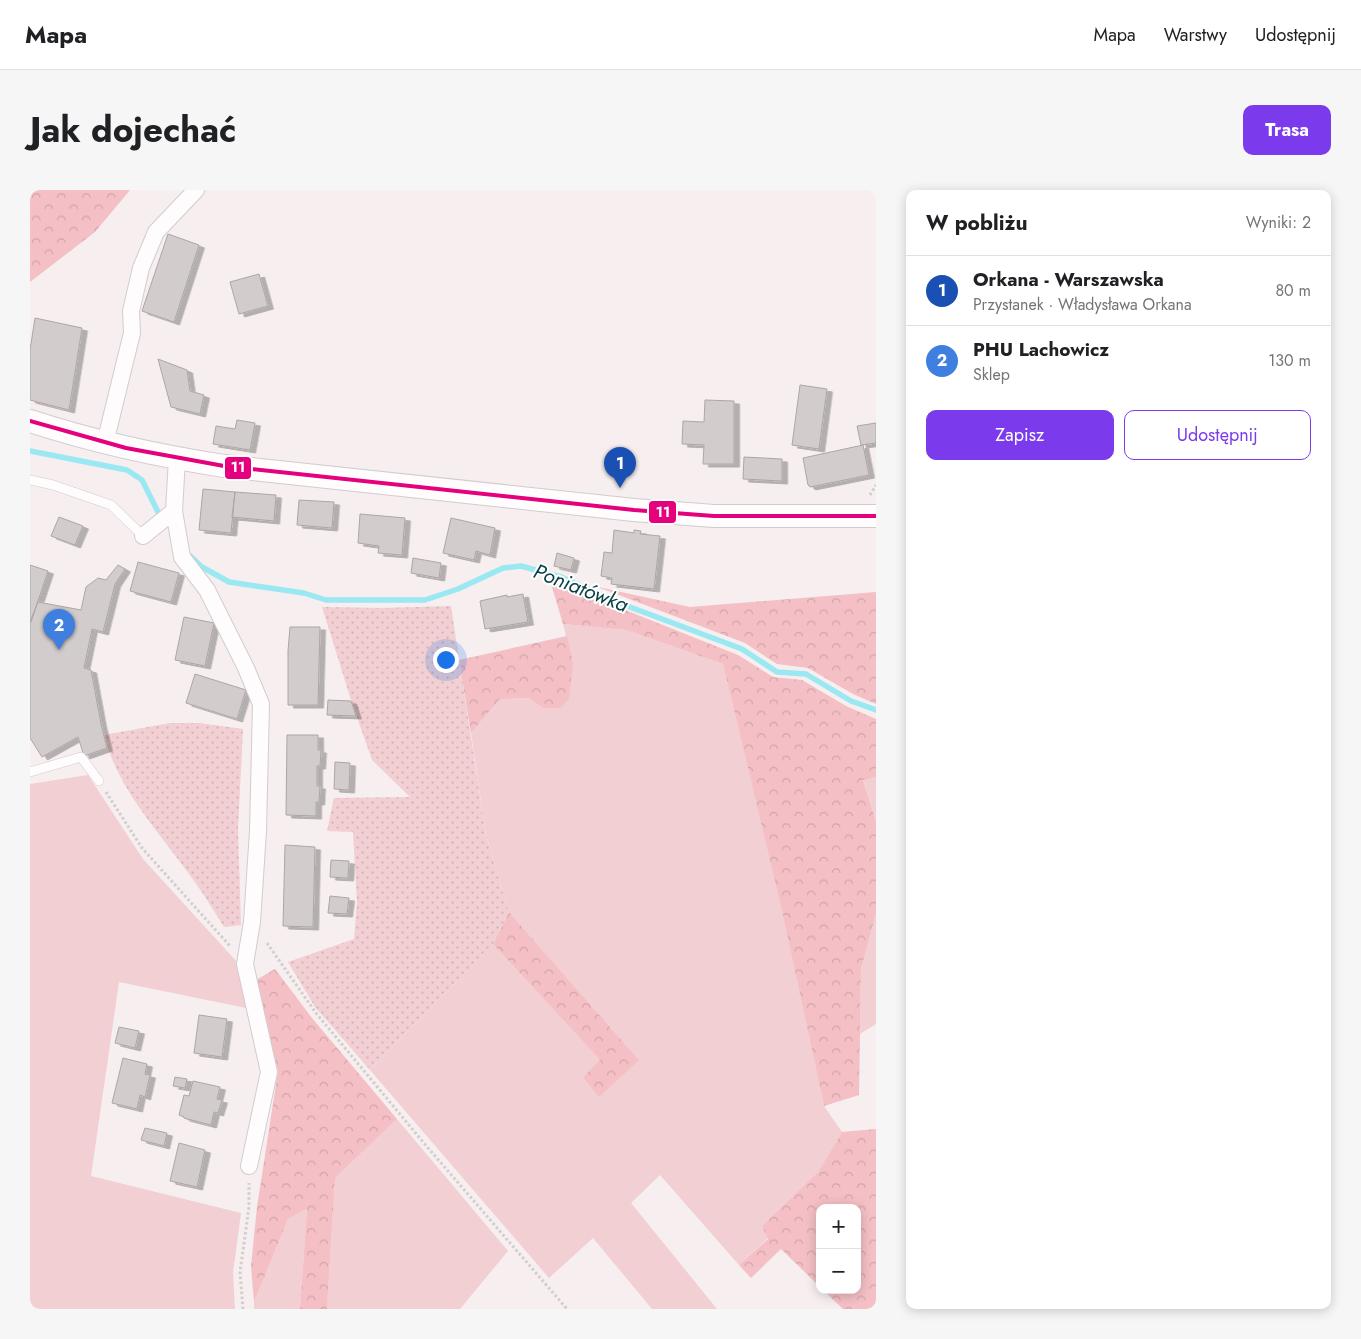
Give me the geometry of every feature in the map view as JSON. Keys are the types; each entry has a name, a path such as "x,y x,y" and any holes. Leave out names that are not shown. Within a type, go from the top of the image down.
{"street":[{"path":"105,443 132,333 130,311 141,268 156,232 196,190"},
{"path":"30,421 105,443 177,459 224,466 654,512 714,516 876,516"},
{"path":"177,459 174,511 182,557 208,590 246,668 261,704 258,832 252,922 245,964 269,1072 249,1166"},
{"path":"143,536 174,511"}],"lane":[{"path":"30,480 53,485 111,505 143,536"},
{"path":"30,772 81,757 99,781"}],"path":[{"path":"99,781 142,848 245,964"},
{"path":"252,922 316,1012 423,1142 567,1309"},
{"path":"244,1309 240,1272 249,1207 249,1166"}],"shaded area":[{"path":"451,606 486,835 509,912 493,944 370,1070 315,1007 288,962 354,939 357,902 353,832 327,831 334,798 410,797 372,760 322,607"},
{"path":"563,624 626,630 723,664 783,916 824,1106 842,1132 818,1172 762,1226 768,1238 739,1265 660,1175 631,1203 717,1309 652,1309 593,1238 549,1278 370,1070 493,944 600,1060 639,1060 509,912 486,835 471,733 500,699 529,698 543,708 573,663"},
{"path":"170,723 199,723 243,729 238,829 241,925 224,927 194,881 148,820 127,788 110,754 104,735"},
{"path":"88,775 143,859 237,962 251,1009 119,982 91,1176 241,1213 233,1273 235,1309 30,1309 30,784"},
{"path":"876,777 876,821 863,779"},
{"path":"876,914 876,1024 860,1034 861,969"},
{"path":"397,1119 508,1251 460,1309 327,1309 335,1178"},
{"path":"307,1209 300,1309 254,1309 254,1302 288,1219"}],"green space":[{"path":"30,190 130,190 95,232 30,282"},
{"path":"550,580 738,655 773,677 802,680 846,706 876,719 876,777 863,780 876,821 876,914 861,969 859,1095 824,1106 783,916 723,664 626,630 563,624"},
{"path":"598,587 690,607 876,592 876,704 853,694 808,668 777,664 745,643"},
{"path":"567,636 573,663 569,699 561,708 543,708 529,698 500,699 471,733 459,660"},
{"path":"509,912 639,1060 599,1097 583,1077 600,1060 493,944"},
{"path":"275,969 312,1018 397,1119 335,1178 327,1309 300,1309 307,1209 288,1219 254,1302 251,1266 257,1207 278,1071 256,980"},
{"path":"876,1129 876,1309 843,1309 827,1294 861,1294 861,1204 816,1204 816,1283 781,1249 751,1278 739,1265 768,1239 762,1226 818,1172 842,1132"}],"building":[{"path":"168,234 199,245 174,322 142,311"},
{"path":"259,274 268,306 239,314 230,282"},
{"path":"35,318 82,328 69,410 30,400 30,350"},
{"path":"158,359 187,370 190,391 204,395 200,414 171,407"},
{"path":"800,385 827,389 819,449 792,445"},
{"path":"705,400 734,401 734,464 703,464 704,445 682,444 683,421 704,422"},
{"path":"237,420 255,423 250,450 213,444 216,426 235,429"},
{"path":"876,423 876,443 861,445 857,426"},
{"path":"863,445 869,475 810,487 808,485 803,458"},
{"path":"744,457 782,459 782,481 743,479"},
{"path":"203,489 235,492 231,533 199,530"},
{"path":"235,492 276,495 274,521 232,517"},
{"path":"299,500 334,502 332,528 297,525"},
{"path":"360,514 405,518 402,555 378,553 379,546 358,543"},
{"path":"59,517 83,526 75,545 51,536"},
{"path":"451,518 495,528 490,555 476,551 474,560 443,553"},
{"path":"614,530 634,533 634,530 641,531 640,534 660,536 654,589 611,584 612,578 601,576 604,552 612,553"},
{"path":"557,553 574,558 571,570 554,566"},
{"path":"413,558 441,563 439,578 411,573"},
{"path":"138,562 179,573 171,602 130,591"},
{"path":"30,565 48,571 31,622 30,622"},
{"path":"118,565 125,569 115,584 103,632 92,629 84,668 91,670 107,748 84,756 78,737 42,757 30,738 30,622 38,602 81,610 86,587 98,578 106,580"},
{"path":"523,594 528,622 485,629 480,601 507,595 507,597"},
{"path":"184,617 214,623 205,666 175,660"},
{"path":"290,627 320,627 318,705 288,705"},
{"path":"195,674 246,690 237,719 186,703"},
{"path":"328,700 351,701 356,716 327,715"},
{"path":"287,735 318,735 318,750 321,750 320,766 317,766 317,786 320,786 319,802 316,802 316,816 286,815"},
{"path":"335,762 350,763 349,790 334,789"},
{"path":"285,845 315,847 313,927 283,926"},
{"path":"331,860 349,861 348,878 330,877"},
{"path":"330,896 349,898 347,914 328,913"},
{"path":"199,1015 227,1019 222,1057 194,1053"},
{"path":"119,1027 139,1031 135,1048 115,1043"},
{"path":"123,1058 147,1064 145,1074 150,1075 145,1097 140,1095 137,1109 112,1103"},
{"path":"175,1077 187,1079 185,1088 173,1086"},
{"path":"193,1081 220,1087 217,1099 222,1100 218,1113 214,1112 211,1125 179,1115 184,1095 189,1096"},
{"path":"145,1128 167,1133 164,1146 141,1140"},
{"path":"179,1143 205,1150 197,1187 170,1181"}],"waterway":[{"name":"Poniatówka","path":"30,451 127,470 142,480 159,514"},
{"name":"Poniatówka","path":"189,555 202,567 229,582 304,593 326,600 425,600 458,589 503,568 521,566 561,577 630,607 742,649 777,672 806,674 851,701 876,710"}],"transit line":[{"name":"11","path":"30,421 126,448 224,466 634,510 714,516 876,516"}],"place":[{"name":"Orkana - Warszawska","path":"620,488"},
{"name":"PHU Lachowicz","path":"59,650"}]}
